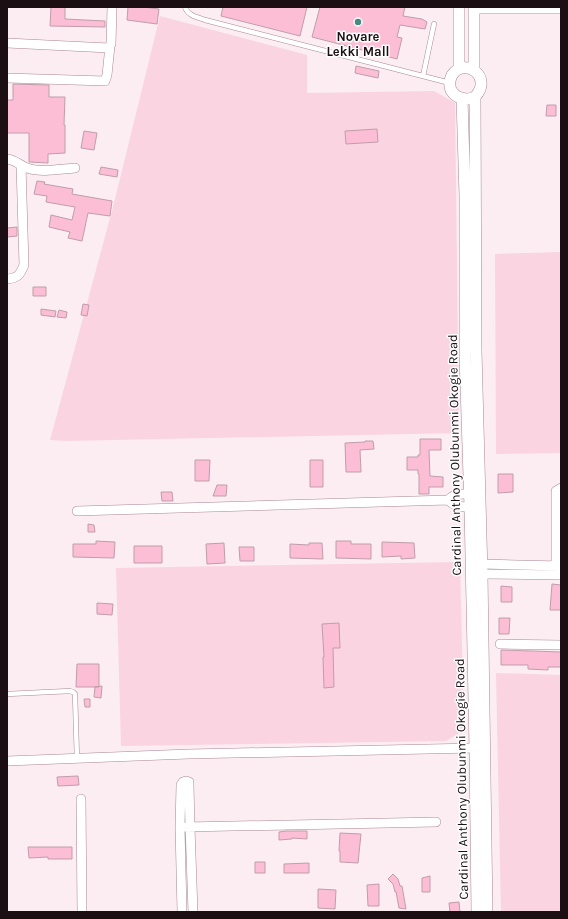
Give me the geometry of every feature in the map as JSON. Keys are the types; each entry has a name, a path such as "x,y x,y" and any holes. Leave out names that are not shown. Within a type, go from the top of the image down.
{"street":[{"path":"7,78 105,81 111,44 112,7"},
{"path":"459,7 459,68"},
{"path":"474,8 560,8"},
{"name":"Cardinal Anthony Olubunmi Okogie Road","path":"474,8 474,70 478,74 482,86 480,92 475,97 476,351 482,569 481,867 476,912"},
{"path":"7,43 107,48 110,46"},
{"path":"474,70 470,68 459,68 454,72 450,83 451,90 456,95 462,98 471,99 475,97"},
{"name":"Cardinal Anthony Olubunmi Okogie Road","path":"462,98 465,196 465,355 475,748 481,867 487,912"},
{"path":"7,159 12,159 28,168 48,170 75,168"},
{"path":"7,279 17,277 21,273 24,265 21,165"},
{"path":"482,569 558,570 556,491 561,488"},
{"path":"77,511 448,500 459,494 469,494"},
{"path":"448,500 460,507 470,506"},
{"path":"500,644 561,645"},
{"path":"7,761 204,754 475,748"},
{"path":"182,912 180,827 181,785 186,781 189,785 194,912"},
{"path":"81,799 82,912"},
{"path":"180,827 436,822"}],"lane":[{"path":"185,7 189,14 205,20 450,83"},
{"path":"423,76 434,24"},
{"path":"7,694 73,692 75,694 77,759"}],"shaded area":[{"path":"160,16 307,55 307,93 434,91 455,103 459,433 65,441 50,440 113,207"},
{"path":"561,252 561,453 496,454 495,254"},
{"path":"460,562 464,730 446,741 121,746 116,568"},
{"path":"496,673 561,675 561,912 501,912"}],"building":[{"path":"51,7 65,7 65,19 105,21 105,27 50,26"},
{"path":"128,7 159,9 157,24 127,20"},
{"name":"Novare Lekki Mall","path":"223,7 307,7 300,36 221,16"},
{"name":"Novare Lekki Mall","path":"320,7 405,7 403,16 422,19 427,22 425,29 400,25 397,37 402,38 397,59 312,37"},
{"path":"356,66 379,71 378,78 355,73"},
{"path":"13,84 49,85 49,97 65,97 65,153 48,154 48,163 29,162 29,133 7,133 7,100 13,100"},
{"path":"547,105 556,105 556,116 546,116"},
{"path":"377,129 378,142 346,144 345,131"},
{"path":"84,131 97,133 94,150 81,148"},
{"path":"101,167 118,170 117,177 99,174"},
{"path":"37,181 45,182 44,184 73,189 72,194 112,201 110,216 88,213 82,241 68,238 70,232 49,227 51,215 72,220 75,207 46,202 47,196 34,194"},
{"path":"17,227 17,236 7,237 7,228"},
{"path":"33,287 46,287 46,296 33,296"},
{"path":"83,304 89,305 87,316 81,315"},
{"path":"41,309 56,311 55,317 41,315"},
{"path":"59,310 67,312 66,318 57,317"},
{"path":"420,439 441,439 441,450 429,450 430,476 443,477 443,487 429,487 429,494 419,494 418,470 407,470 407,457 418,457 418,455 420,455"},
{"path":"373,441 374,449 360,450 361,472 346,472 345,443"},
{"path":"195,460 210,460 209,481 195,481"},
{"path":"310,460 323,460 323,487 310,487"},
{"path":"498,474 513,474 513,492 498,493"},
{"path":"217,485 227,485 226,496 213,496"},
{"path":"161,492 172,492 173,501 162,501"},
{"path":"88,524 94,525 95,532 88,532"},
{"path":"96,541 115,542 114,558 73,557 73,544 96,544"},
{"path":"336,541 351,541 351,544 371,544 371,559 336,558"},
{"path":"382,542 414,543 415,558 401,559 401,556 382,557"},
{"path":"224,543 225,563 207,564 206,544"},
{"path":"309,543 322,543 323,559 290,558 290,544 309,545"},
{"path":"134,546 162,546 162,563 134,563"},
{"path":"239,547 254,547 254,561 240,561"},
{"path":"552,584 561,585 561,610 550,610"},
{"path":"501,586 512,587 512,602 501,602"},
{"path":"97,603 113,604 112,615 97,614"},
{"path":"499,618 510,618 509,634 499,634"},
{"path":"339,623 340,648 333,648 334,687 324,688 322,624"},
{"path":"501,650 561,652 561,667 548,667 548,670 528,669 528,665 501,665"},
{"path":"77,664 99,664 99,687 76,687"},
{"path":"102,686 101,698 94,697 95,687"},
{"path":"84,699 90,699 90,707 85,707"},
{"path":"78,776 79,785 58,786 57,777"},
{"path":"307,831 307,839 292,838 279,840 279,832"},
{"path":"340,833 361,834 358,863 340,862"},
{"path":"28,847 72,847 72,859 48,859 48,857 29,858"},
{"path":"255,862 265,862 265,873 255,873"},
{"path":"309,863 309,873 284,873 284,864"},
{"path":"393,874 398,879 400,886 402,886 406,909 399,908 393,884 388,879"},
{"path":"430,876 430,892 422,892 422,878"},
{"path":"379,884 379,906 368,906 367,885"},
{"path":"318,889 336,890 335,909 318,908"},
{"path":"459,902 460,912 450,912 449,903"}],"place":[{"name":"Novare Lekki Mall","path":"358,22"}]}
